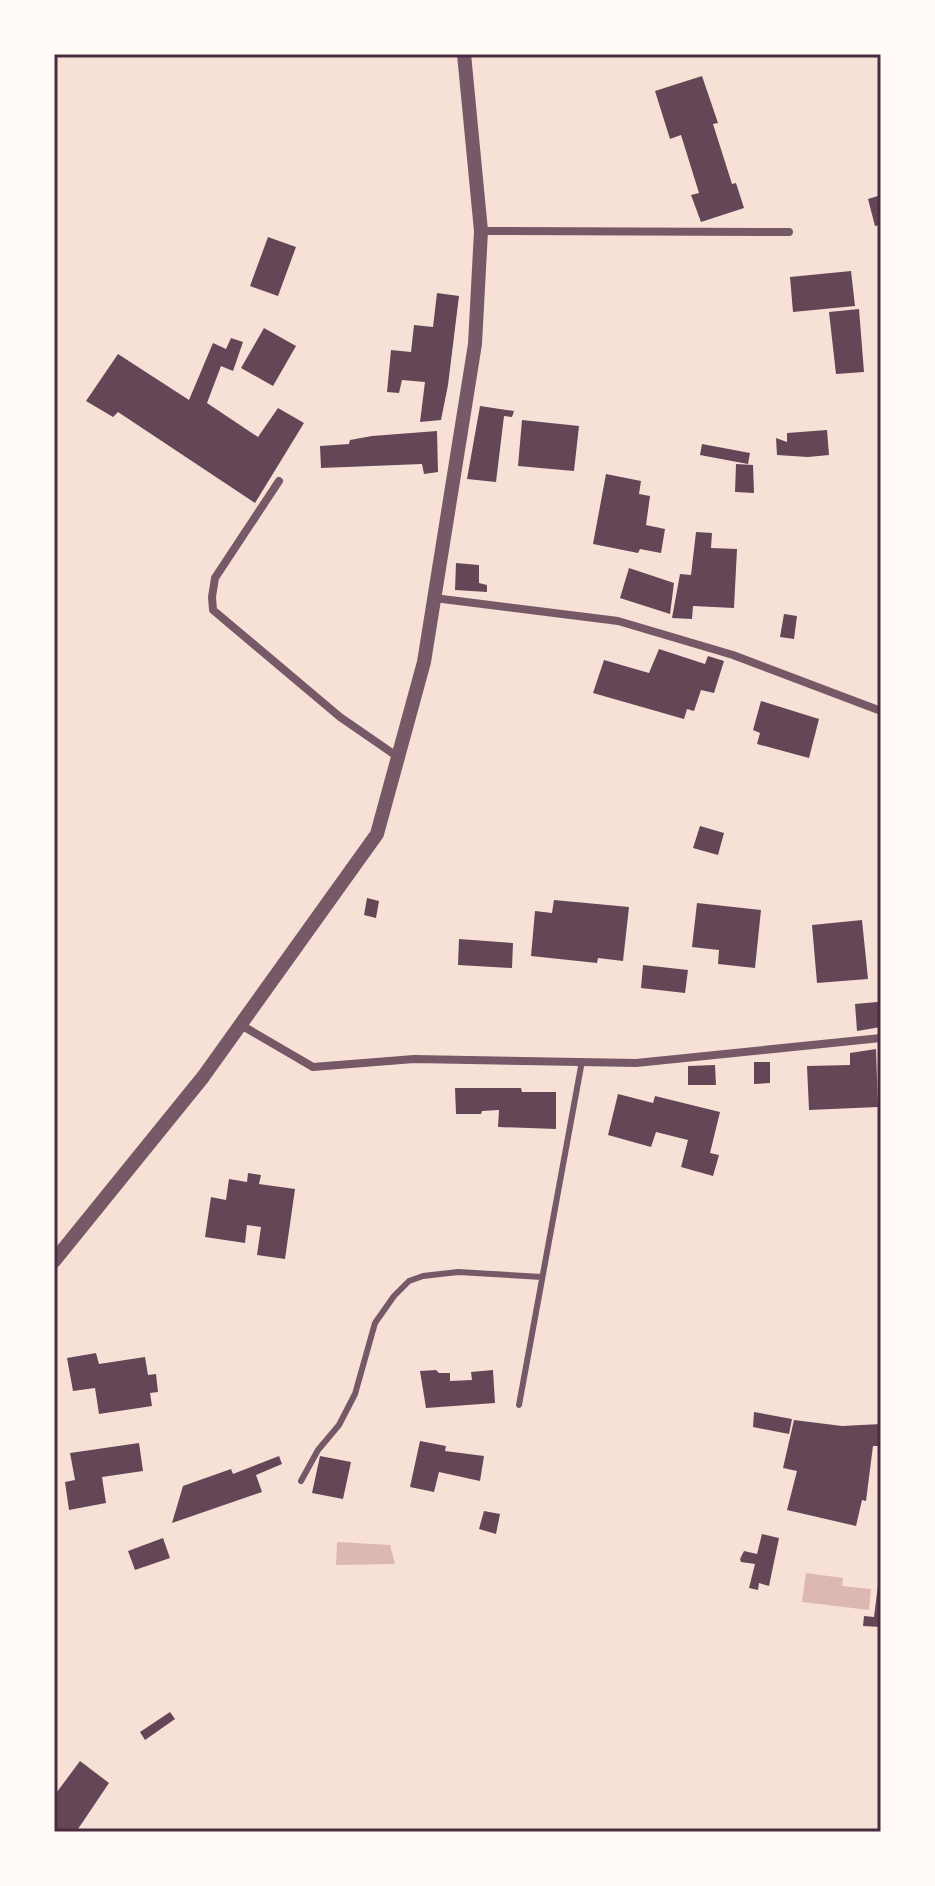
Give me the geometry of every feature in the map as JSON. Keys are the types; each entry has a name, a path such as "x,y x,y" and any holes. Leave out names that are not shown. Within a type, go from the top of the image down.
{"street":[{"path":"54,1261 160,1133 377,834 424,662 475,344 481,231 464,54"},
{"path":"481,231 789,232"},
{"path":"279,481 215,578 213,610 340,717 398,757"},
{"path":"434,598 618,621 733,655 881,711"},
{"path":"241,1025 313,1067 414,1059 636,1063 881,1038"}],"lane":[{"path":"519,1405 582,1061"},
{"path":"301,1481 318,1450 339,1425 355,1394 375,1323 409,1281 458,1272 542,1277"}],"shaded area":[{"path":"337,1542 390,1545 395,1564 336,1565"},
{"path":"806,1573 843,1578 842,1586 871,1589 869,1610 802,1602"}],"building":[{"path":"702,76 718,123 713,124 732,184 736,183 744,208 701,222 691,195 699,193 681,135 670,139 655,91"},
{"path":"881,195 881,225 875,226 868,199"},
{"path":"268,237 296,247 278,296 250,286"},
{"path":"851,271 855,306 793,312 790,277"},
{"path":"437,293 459,296 448,385 441,420 420,422 425,382 402,380 399,393 387,392 391,350 411,352 414,325 433,327"},
{"path":"859,309 864,372 836,374 829,312"},
{"path":"264,328 296,346 273,386 241,368"},
{"path":"231,338 243,342 233,371 221,366 207,403 258,437 278,408 304,423 255,503 118,412 113,417 86,401 118,354 189,400 213,343 226,349"},
{"path":"480,406 514,411 512,417 504,416 496,482 467,479"},
{"path":"522,420 579,426 574,471 518,466"},
{"path":"827,430 829,455 777,455 776,438 787,442 787,433"},
{"path":"437,431 438,472 424,474 422,464 321,468 320,446 349,444 350,440 372,436"},
{"path":"702,444 750,453 748,464 700,455"},
{"path":"736,464 753,465 754,493 735,492"},
{"path":"606,474 641,481 639,494 650,496 646,525 665,529 661,553 640,549 638,553 593,544"},
{"path":"696,532 712,533 711,548 737,549 734,608 693,606 692,619 672,618 680,574 691,575"},
{"path":"456,563 479,565 479,583 487,585 487,592 455,590"},
{"path":"629,568 674,583 670,614 620,598"},
{"path":"784,614 797,616 794,639 780,637"},
{"path":"659,649 705,664 708,656 724,661 714,693 701,690 694,711 687,709 684,719 593,693 604,660 649,673"},
{"path":"761,701 819,719 809,758 757,744 760,733 753,730"},
{"path":"700,826 724,833 718,855 693,848"},
{"path":"367,898 379,901 376,918 364,915"},
{"path":"554,900 629,907 623,961 598,958 597,963 531,956 535,911 552,913"},
{"path":"697,903 761,910 755,968 718,964 719,950 692,947"},
{"path":"862,920 868,979 817,983 812,925"},
{"path":"459,939 513,943 512,968 458,965"},
{"path":"643,965 688,970 685,993 641,988"},
{"path":"881,1002 881,1027 857,1031 855,1004"},
{"path":"876,1049 878,1107 809,1110 807,1066 850,1065 850,1053"},
{"path":"754,1062 770,1062 770,1083 754,1084"},
{"path":"715,1065 716,1085 688,1085 688,1066"},
{"path":"455,1088 521,1088 522,1092 556,1092 556,1129 498,1127 499,1110 456,1114"},
{"path":"618,1094 653,1103 655,1096 720,1112 710,1153 719,1155 713,1176 681,1167 688,1140 656,1132 651,1147 608,1135"},
{"path":"248,1173 261,1175 259,1184 295,1189 285,1259 257,1255 261,1227 247,1225 245,1243 205,1237 211,1197 226,1200 229,1179 247,1182"},
{"path":"96,1353 99,1364 145,1357 148,1375 156,1374 158,1392 150,1393 152,1406 99,1414 95,1388 73,1391 67,1358"},
{"path":"493,1370 495,1403 426,1408 420,1371 450,1373 450,1381 472,1380 471,1372"},
{"path":"754,1412 792,1419 789,1434 753,1427"},
{"path":"794,1420 842,1426 881,1424 881,1446 873,1446 866,1501 862,1500 856,1526 787,1510 797,1471 783,1468"},
{"path":"420,1441 446,1446 445,1451 484,1456 480,1481 439,1472 434,1492 410,1487"},
{"path":"139,1443 143,1471 102,1477 106,1503 69,1510 65,1482 75,1480 70,1453"},
{"path":"279,1456 282,1464 256,1475 262,1492 172,1523 183,1486 231,1469 233,1474"},
{"path":"320,1456 351,1462 343,1499 312,1493"},
{"path":"484,1511 500,1514 496,1534 479,1529"},
{"path":"762,1534 779,1538 769,1586 759,1583 758,1590 749,1588 755,1564 741,1562 740,1559 744,1551 757,1554"},
{"path":"163,1538 170,1558 135,1570 128,1551"},
{"path":"878,1585 881,1585 881,1627 863,1626 864,1616 874,1617"},
{"path":"170,1712 175,1719 145,1740 140,1732"},
{"path":"80,1761 109,1783 76,1832 54,1832 54,1796"}]}
